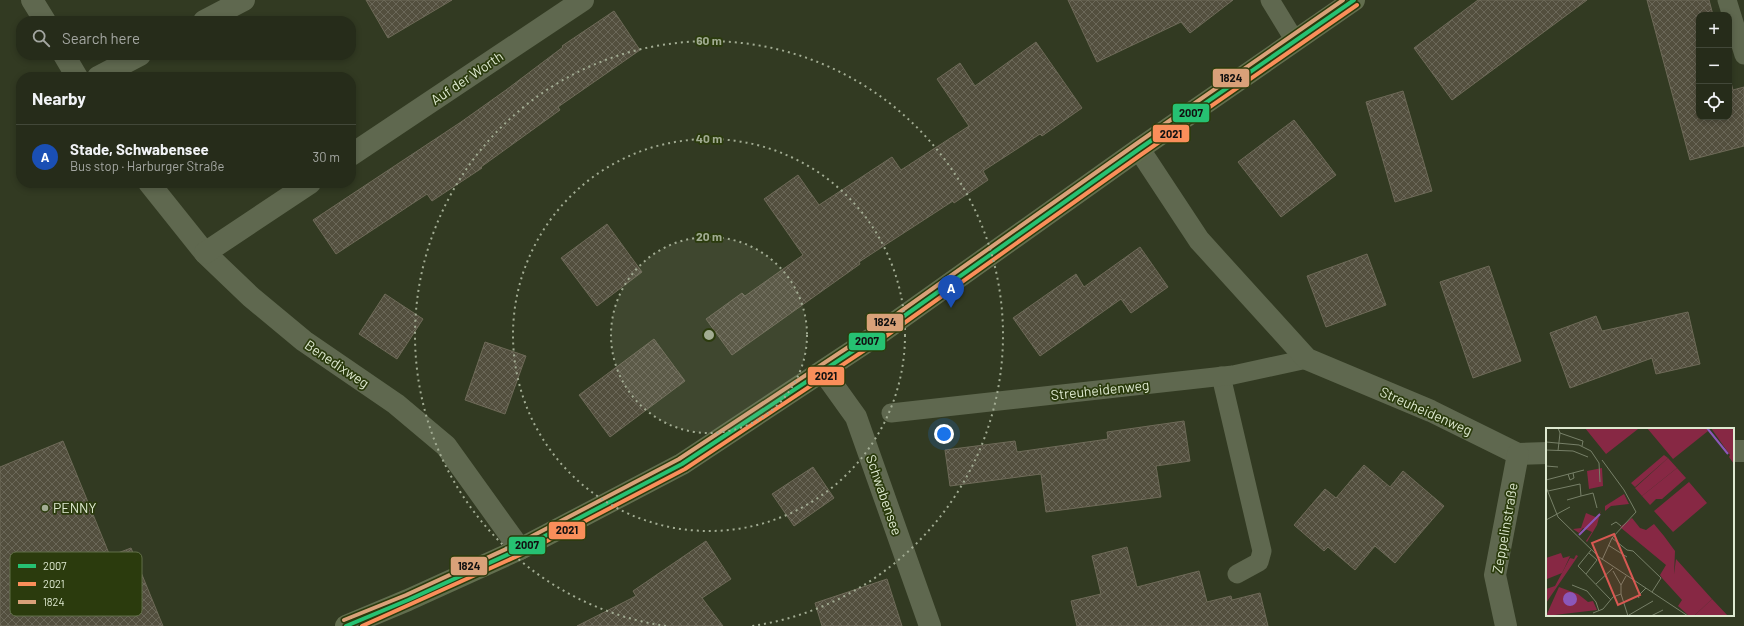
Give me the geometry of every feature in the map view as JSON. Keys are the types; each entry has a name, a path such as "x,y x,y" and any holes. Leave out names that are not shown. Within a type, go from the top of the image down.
{"main road":[{"path":"346,626 408,600 520,549 682,464 946,288 1139,149 1354,0"}],"street":[{"path":"32,0 42,16"},
{"path":"214,16 244,0"},
{"name":"Auf der Worth","path":"356,152 583,0"},
{"path":"67,60 74,72"},
{"path":"108,72 130,60"},
{"name":"Streuheidenweg","path":"1139,149 1199,240 1307,359 1431,411 1518,454 1546,454"},
{"name":"Benedixweg","path":"153,188 205,253 251,297 304,341 396,404 446,446 520,549"},
{"path":"205,253 302,188"},
{"name":"Schwabensee","path":"823,371 856,417 930,626"},
{"name":"Zeppelinstraße","path":"1506,626 1495,575 1518,454"}],"lane":[{"path":"1270,0 1295,41"},
{"path":"1727,0 1744,55"},
{"name":"Streuheidenweg","path":"891,413 1234,375 1307,359"},
{"path":"1221,376 1262,551 1259,562 1237,574"}],"building":[{"path":"366,0 452,0 388,38"},
{"path":"1068,0 1233,0 1190,33 1181,22 1097,62"},
{"path":"1478,0 1587,0 1452,100 1414,48"},
{"path":"1647,0 1709,0 1712,12 1696,12 1696,120 1732,120 1732,86 1733,90 1744,87 1744,146 1690,160"},
{"path":"614,11 640,50 558,107 560,110 481,167 482,168 432,201 427,194 336,254 313,220 461,122 506,90 563,47 562,46"},
{"path":"1036,42 1082,108 1042,136 1040,134 983,171 988,180 859,262 860,264 732,355 706,319 742,293 745,296 803,255 764,199 798,175 819,205 892,157 901,170 969,126 937,79 960,63 975,86"},
{"path":"1403,91 1432,191 1395,202 1366,102"},
{"path":"1294,120 1336,175 1281,217 1238,162"},
{"path":"607,224 642,272 597,306 561,258"},
{"path":"1140,247 1168,287 1131,313 1121,299 1040,356 1013,318 1076,274 1084,287"},
{"path":"1367,254 1386,305 1326,327 1307,276"},
{"path":"1489,266 1521,361 1473,378 1440,282"},
{"path":"385,294 423,319 397,359 359,334"},
{"path":"1688,312 1700,364 1656,374 1652,358 1570,388 1550,333 1596,316 1602,331"},
{"path":"654,339 685,381 610,437 579,395"},
{"path":"485,342 526,356 505,414 465,400"},
{"path":"1184,421 1190,461 1156,466 1161,497 1046,512 1041,474 950,486 945,450 1015,441 1017,452 1108,439 1107,432"},
{"path":"63,441 108,552 10,552 10,616 142,616 142,575 163,626 0,626 0,467"},
{"path":"1364,465 1390,487 1403,471 1444,506 1395,563 1375,546 1355,570 1328,547 1324,551 1294,525 1325,489 1336,498"},
{"path":"813,467 834,498 794,526 772,494"},
{"path":"706,541 731,579 702,598 723,626 577,626 636,596 633,591"},
{"path":"1127,547 1137,587 1199,571 1207,602 1231,596 1232,600 1260,593 1268,626 1077,626 1071,601 1101,594 1092,556"},
{"path":"131,548 133,552 120,552"},
{"path":"887,579 902,626 822,626 815,603"}],"transit line":[{"name":"1824","path":"344,620 406,595 517,544 679,459 880,326 1136,144 1343,0"},
{"name":"2007","path":"346,626 408,600 520,549 682,464 883,331 1139,149 1354,0"},
{"name":"2021","path":"362,626 522,554 685,469 886,336 1142,154 1357,5"}],"place":[{"name":"Stade, Schwabensee","path":"951,308"},
{"name":"PENNY","path":"45,508"}]}
